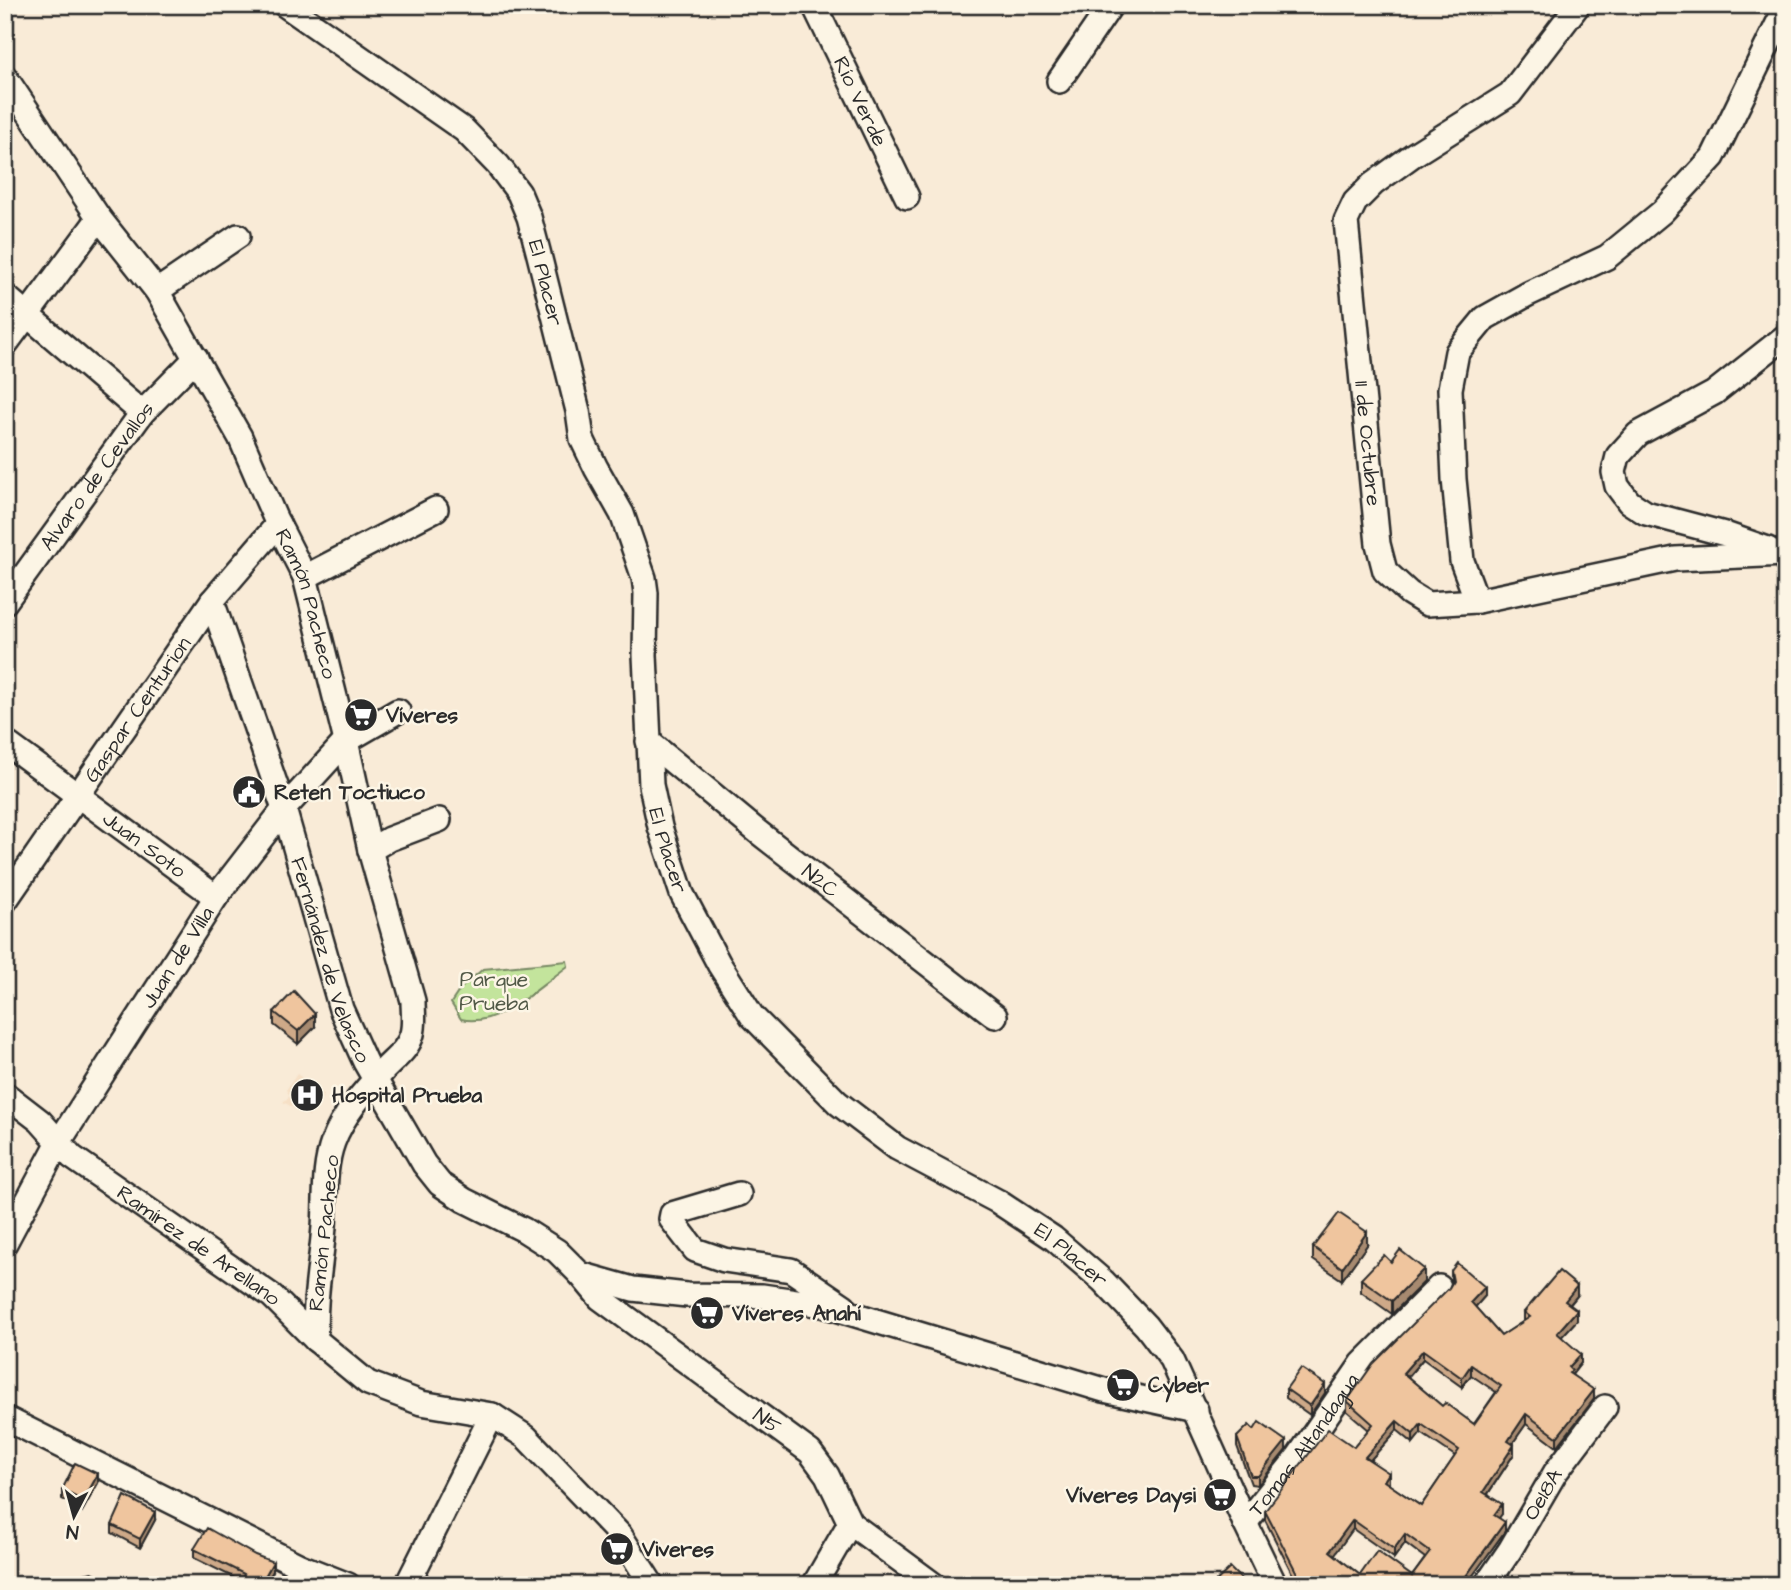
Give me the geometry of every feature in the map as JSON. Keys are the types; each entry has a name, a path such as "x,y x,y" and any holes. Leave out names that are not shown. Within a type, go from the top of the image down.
{"street":[{"name":"El Placer","path":"285,5 464,131 498,165 519,193 530,217 579,411 582,439 622,514 644,578 651,783 660,827 682,894 719,964 752,1016 838,1104 897,1148 997,1200 1052,1238 1104,1281 1146,1326 1172,1360 1275,1585"},
{"name":"Río Verde","path":"814,5 907,197"},
{"path":"1059,81 1111,5"},
{"name":"11 de Octubre","path":"1578,5 1510,94 1413,155 1373,184 1355,202 1346,221 1378,544 1385,571 1409,593 1427,604 1477,601 1675,559 1782,554"},
{"path":"1477,601 1462,561 1454,479 1450,389 1457,352 1485,318 1528,294 1607,257 1662,212 1713,157 1786,7"},
{"name":"Ramón Pacheco","path":"5,77 99,218 157,291 240,437 278,524 305,576 370,850 413,1001 412,1036 403,1052 375,1080 343,1121 333,1142 326,1170 324,1227 314,1312 316,1340"},
{"path":"5,345 99,218"},
{"path":"157,291 238,236"},
{"path":"5,296 142,413"},
{"path":"1782,554 1725,534 1646,513 1629,502 1617,486 1614,472 1618,456 1638,434 1714,393 1786,336"},
{"name":"Alvaro de Cevallos","path":"5,602 142,413 196,358"},
{"path":"305,576 436,509"},
{"name":"Gaspar Centurion","path":"5,901 212,601 278,524"},
{"name":"Fernández de Velasco","path":"212,601 284,809 341,1009 359,1051 424,1164 440,1184 464,1200 524,1230 556,1251 580,1274"},
{"name":"Juan de Villa","path":"5,1242 59,1142 216,897 284,809 346,741 398,711"},
{"name":"Juan Soto","path":"5,741 216,897"},
{"name":"N2C","path":"649,741 758,832 995,1016"},
{"path":"370,850 389,839 439,820"},
{"name":"Ramírez de Arellano","path":"5,1094 40,1121 72,1157 272,1296 316,1340 368,1383 421,1403 492,1415 526,1437 620,1535 652,1585"},
{"path":"739,1194 672,1214 671,1219 695,1250 724,1260 799,1273 858,1316"},
{"path":"580,1274 633,1289 687,1295 762,1296 823,1305 1104,1390 1196,1410"},
{"name":"N5","path":"580,1274 600,1298 810,1452 827,1475 850,1523 934,1585"},
{"name":"Tomas Altandagua","path":"1245,1523 1298,1457 1362,1364 1439,1287"},
{"name":"Oe18A","path":"1486,1585 1555,1473 1605,1407"},
{"path":"407,1585 492,1415"},
{"path":"5,1418 300,1566 348,1585"},
{"path":"814,1585 850,1523"}],"shaded area":[{"name":"Hospital Prueba","path":"297,1074 324,1095 309,1116 283,1102 290,1096 286,1090"}],"green space":[{"name":"Parque Prueba","path":"567,961 568,966 518,1004 503,1012 475,1020 461,1019 451,1003 461,988 483,969"}],"building":[{"path":"294,991 315,1014 298,1031 274,1012"},
{"path":"1339,1213 1367,1232 1342,1268 1313,1247"},
{"path":"1400,1250 1424,1269 1392,1301 1361,1279 1384,1255 1391,1262"},
{"path":"1457,1263 1485,1287 1471,1302 1501,1336 1530,1317 1524,1312 1559,1271 1577,1286 1565,1301 1577,1310 1557,1333 1581,1354 1569,1367 1572,1370 1569,1373 1594,1390 1557,1437 1526,1414 1508,1441 1514,1445 1483,1492 1502,1504 1494,1515 1505,1522 1466,1576 1474,1582 1472,1585 1303,1585 1265,1511 1328,1429 1354,1447 1373,1424 1347,1401 1373,1364 1449,1288 1453,1281 1451,1271","holes":["1423,1350 1462,1378 1471,1365 1501,1386 1474,1424 1445,1403 1442,1406 1403,1373","1397,1421 1413,1434 1421,1424 1459,1450 1421,1506 1384,1481 1389,1473 1365,1457","1353,1520 1394,1549 1405,1534 1430,1552 1412,1576 1377,1551 1360,1575 1330,1551"]},
{"path":"1301,1368 1325,1384 1310,1406 1286,1389"},
{"path":"1259,1422 1286,1441 1258,1476 1251,1476 1237,1437 1249,1425 1254,1430"},
{"path":"75,1463 98,1474 83,1501 62,1490"},
{"path":"125,1496 155,1512 140,1539 112,1525"},
{"path":"207,1528 273,1562 260,1585 239,1585 244,1574 194,1549"},
{"path":"1230,1568 1247,1585 1212,1585"},
{"path":"92,1572 107,1579 104,1585 75,1585 79,1575"}],"place":[{"name":"Víveres","path":"361,715"},
{"name":"Reten Toctiuco","path":"249,792"},
{"name":"Hospital Prueba","path":"307,1095"},
{"name":"Víveres Anahí","path":"707,1313"},
{"name":"Cyber","path":"1123,1385"},
{"name":"Víveres Daysi","path":"1220,1495"},
{"name":"Viveres","path":"617,1549"}]}
